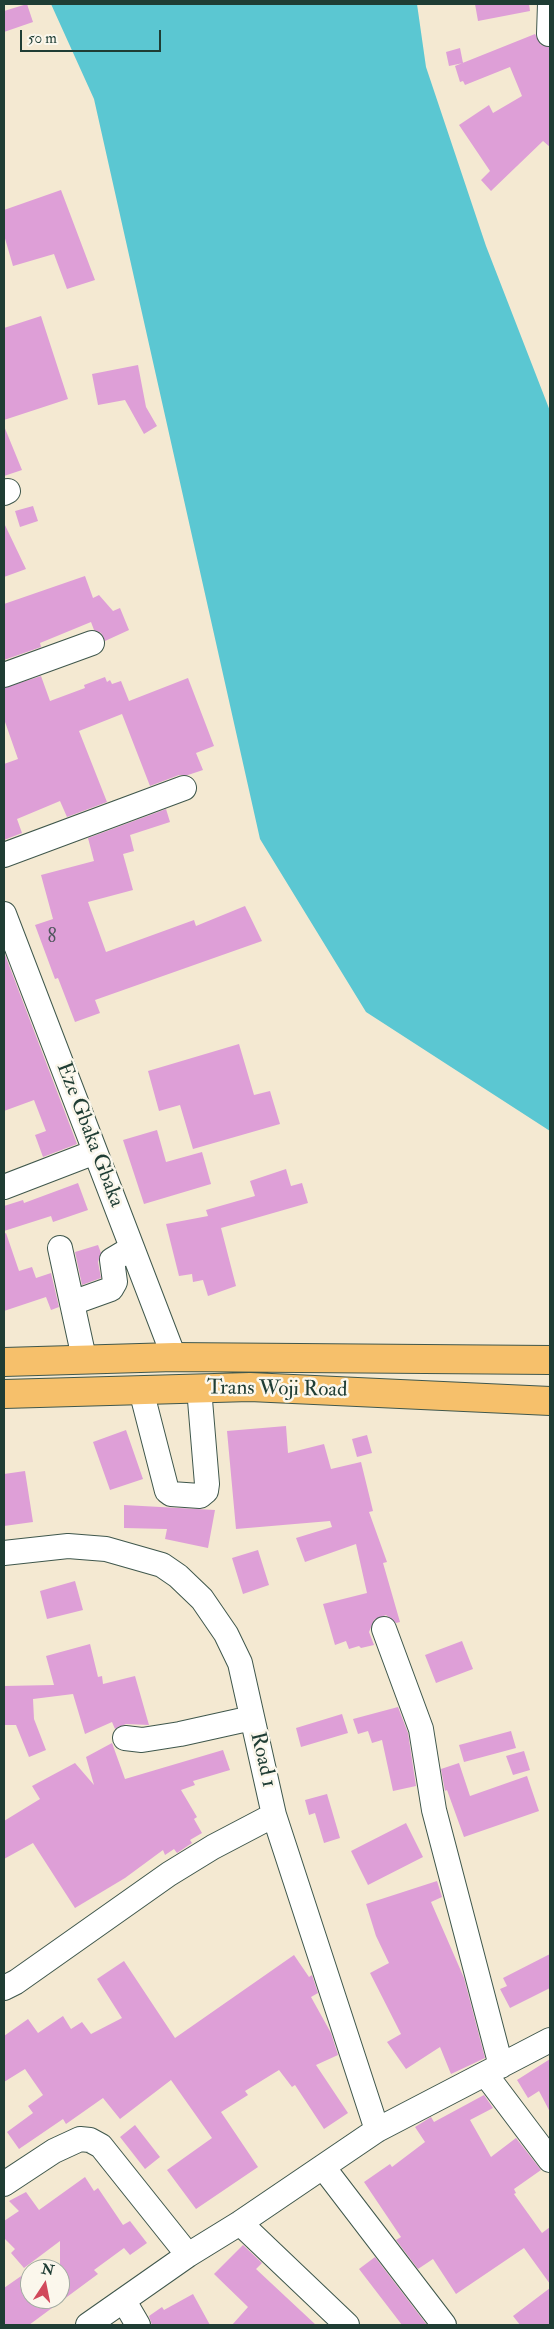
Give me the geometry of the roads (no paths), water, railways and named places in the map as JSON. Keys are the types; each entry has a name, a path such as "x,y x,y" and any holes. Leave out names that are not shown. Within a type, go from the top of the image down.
{"main road":[{"name":"Trans Woji Road","path":"4,1362 84,1358 174,1357 507,1358 550,1360"},
{"name":"Trans Woji Road","path":"4,1394 250,1387 550,1401"}],"street":[{"path":"548,34 550,4"},
{"path":"4,675 92,643"},
{"path":"4,855 184,788"},
{"name":"Eze Gbaka Gbaka","path":"4,914 174,1357"},
{"path":"4,1187 95,1152"},
{"path":"60,1248 84,1358"},
{"path":"72,1303 111,1289 114,1282 112,1260 132,1248"},
{"path":"141,1390 167,1491 171,1494 200,1496 206,1491 207,1484 199,1388"},
{"name":"Road 1","path":"4,1553 68,1546 106,1549 162,1565 178,1576 202,1599 226,1634 240,1663 274,1814 377,2130"},
{"path":"384,1629 421,1729 434,1810 493,2070 550,2160"},
{"path":"125,1738 142,1740 180,1734 252,1718"},
{"path":"4,1988 16,1982 169,1874 213,1847 274,1814"},
{"path":"88,2325 188,2255 240,2223 377,2130 550,2040"},
{"path":"4,2184 54,2151 80,2139 90,2140 101,2146 188,2255"},
{"path":"323,2168 444,2325"},
{"path":"240,2223 347,2325"},
{"path":"124,2301 138,2325"}],"water":[{"path":"51,4 417,4 426,67 486,246 550,411 550,1131 366,1012 260,839 94,99"}]}
